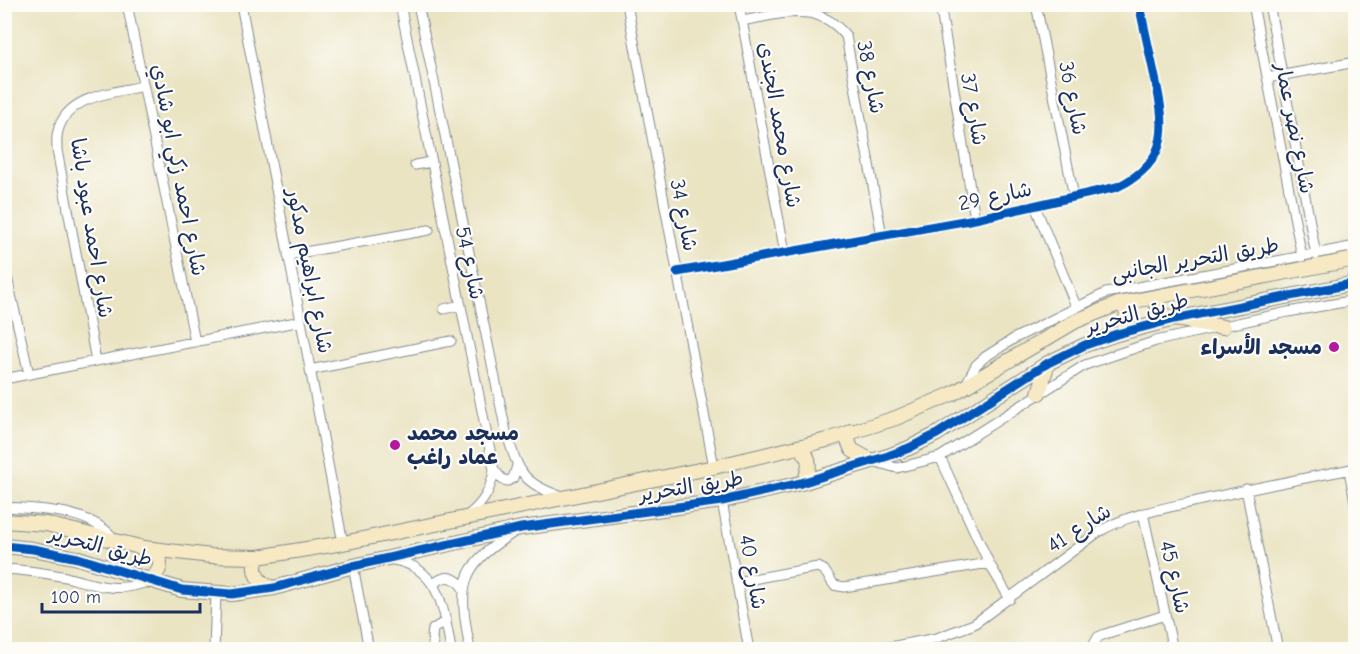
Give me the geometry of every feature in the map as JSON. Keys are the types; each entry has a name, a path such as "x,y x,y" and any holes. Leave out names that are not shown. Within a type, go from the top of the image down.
{"street":[{"name":"شارع احمد زكي ابو شادي","path":"127,4 195,342"},
{"name":"شارع ابراهيم مدكور","path":"241,4 343,543"},
{"name":"شارع 54","path":"400,4 494,470 492,484 485,498 464,518"},
{"name":"شارع 54","path":"418,4 506,432 517,466 523,476 534,485 563,497"},
{"name":"شارع 34","path":"627,4 714,467"},
{"name":"شارع محمد الجندى","path":"740,4 785,253"},
{"path":"798,11 836,4"},
{"name":"شارع 37","path":"940,4 975,219"},
{"name":"شارع 36","path":"1036,4 1074,197"},
{"name":"شارع 29","path":"677,272 975,219 1117,187 1130,181 1142,172 1158,149 1163,123 1139,4"},
{"name":"شارع نصر عمار","path":"1253,4 1302,257"},
{"name":"شارع نصر عمار","path":"1269,4 1316,255"},
{"name":"شارع 38","path":"742,21 798,11 812,12 826,16 846,36 882,236"},
{"path":"1268,78 1356,62"},
{"name":"شارع احمد عبود باشا","path":"96,361 57,150 57,132 64,116 77,104 94,97 143,86"},
{"path":"415,165 431,162"},
{"path":"1035,206 1076,306"},
{"path":"288,255 429,230"},
{"name":"طريق التحرير الجانبى","path":"964,387 976,365 985,357 1076,306 1106,293 1237,275 1302,257 1356,246"},
{"name":"طريق التحرير","path":"4,521 46,524 154,549 211,556 258,557 343,543 714,467 800,447 896,417 964,387 1076,321 1118,304 1163,295 1237,275 1356,259"},
{"path":"4,264 29,374"},
{"name":"طريق التحرير","path":"4,546 78,558 182,590 216,594 246,593 521,528 722,501 804,482 872,461 938,434 1048,363 1085,345 1123,332 1174,319 1356,283"},
{"path":"1163,295 1157,300 1157,310 1160,313 1174,319 1223,327"},
{"path":"851,432 848,441 852,450 872,461 897,468 940,457 1085,365 1156,341 1288,312 1356,300"},
{"path":"1118,304 1124,307 1127,313 1123,332"},
{"path":"444,309 461,305"},
{"path":"4,379 301,321"},
{"path":"310,370 451,341"},
{"path":"1039,393 1048,363"},
{"path":"800,447 809,463 804,482"},
{"path":"940,457 989,563 1010,599"},
{"path":"494,470 503,480 508,481 513,478 517,466"},
{"path":"1352,469 1356,507"},
{"name":"شارع 41","path":"874,650 937,638 974,624 1097,532 1112,524 1143,513 1246,489 1352,469"},
{"path":"1246,489 1278,650"},
{"name":"شارع 40","path":"722,501 749,650"},
{"path":"4,507 40,509 84,518 100,525 116,541"},
{"name":"شارع 45","path":"1143,513 1173,650"},
{"path":"470,650 465,620 464,590 471,569 480,556 521,528"},
{"path":"4,569 47,573 112,588 130,588 149,581 157,574 160,566 159,556 154,549"},
{"path":"258,557 255,562 256,574 263,584 274,588"},
{"path":"387,559 405,562 419,570 433,585 441,598 451,650"},
{"path":"736,582 818,567 824,570 834,585 844,586 989,563"},
{"path":"353,566 369,650"},
{"path":"433,585 443,577 448,577 458,581 464,590"},
{"path":"207,650 216,594"},
{"path":"1090,650 1093,643 1105,634 1165,615"},
{"path":"434,650 433,629 446,621"},
{"path":"213,624 214,650"},
{"path":"937,638 940,650"}],"cycle path":[{"path":"677,272 975,219 1117,187 1135,177 1148,165 1156,153 1161,139 1162,124 1158,91 1139,4"},
{"path":"4,546 78,558 182,590 232,594 274,588 353,566 521,528 722,501 801,483 909,448 937,434 1048,363 1085,345 1174,319 1356,283"}],"place":[{"name":"مسجد الأسراء","path":"1334,347"},
{"name":"مسجد محمد عماد راغب","path":"395,445"}]}
